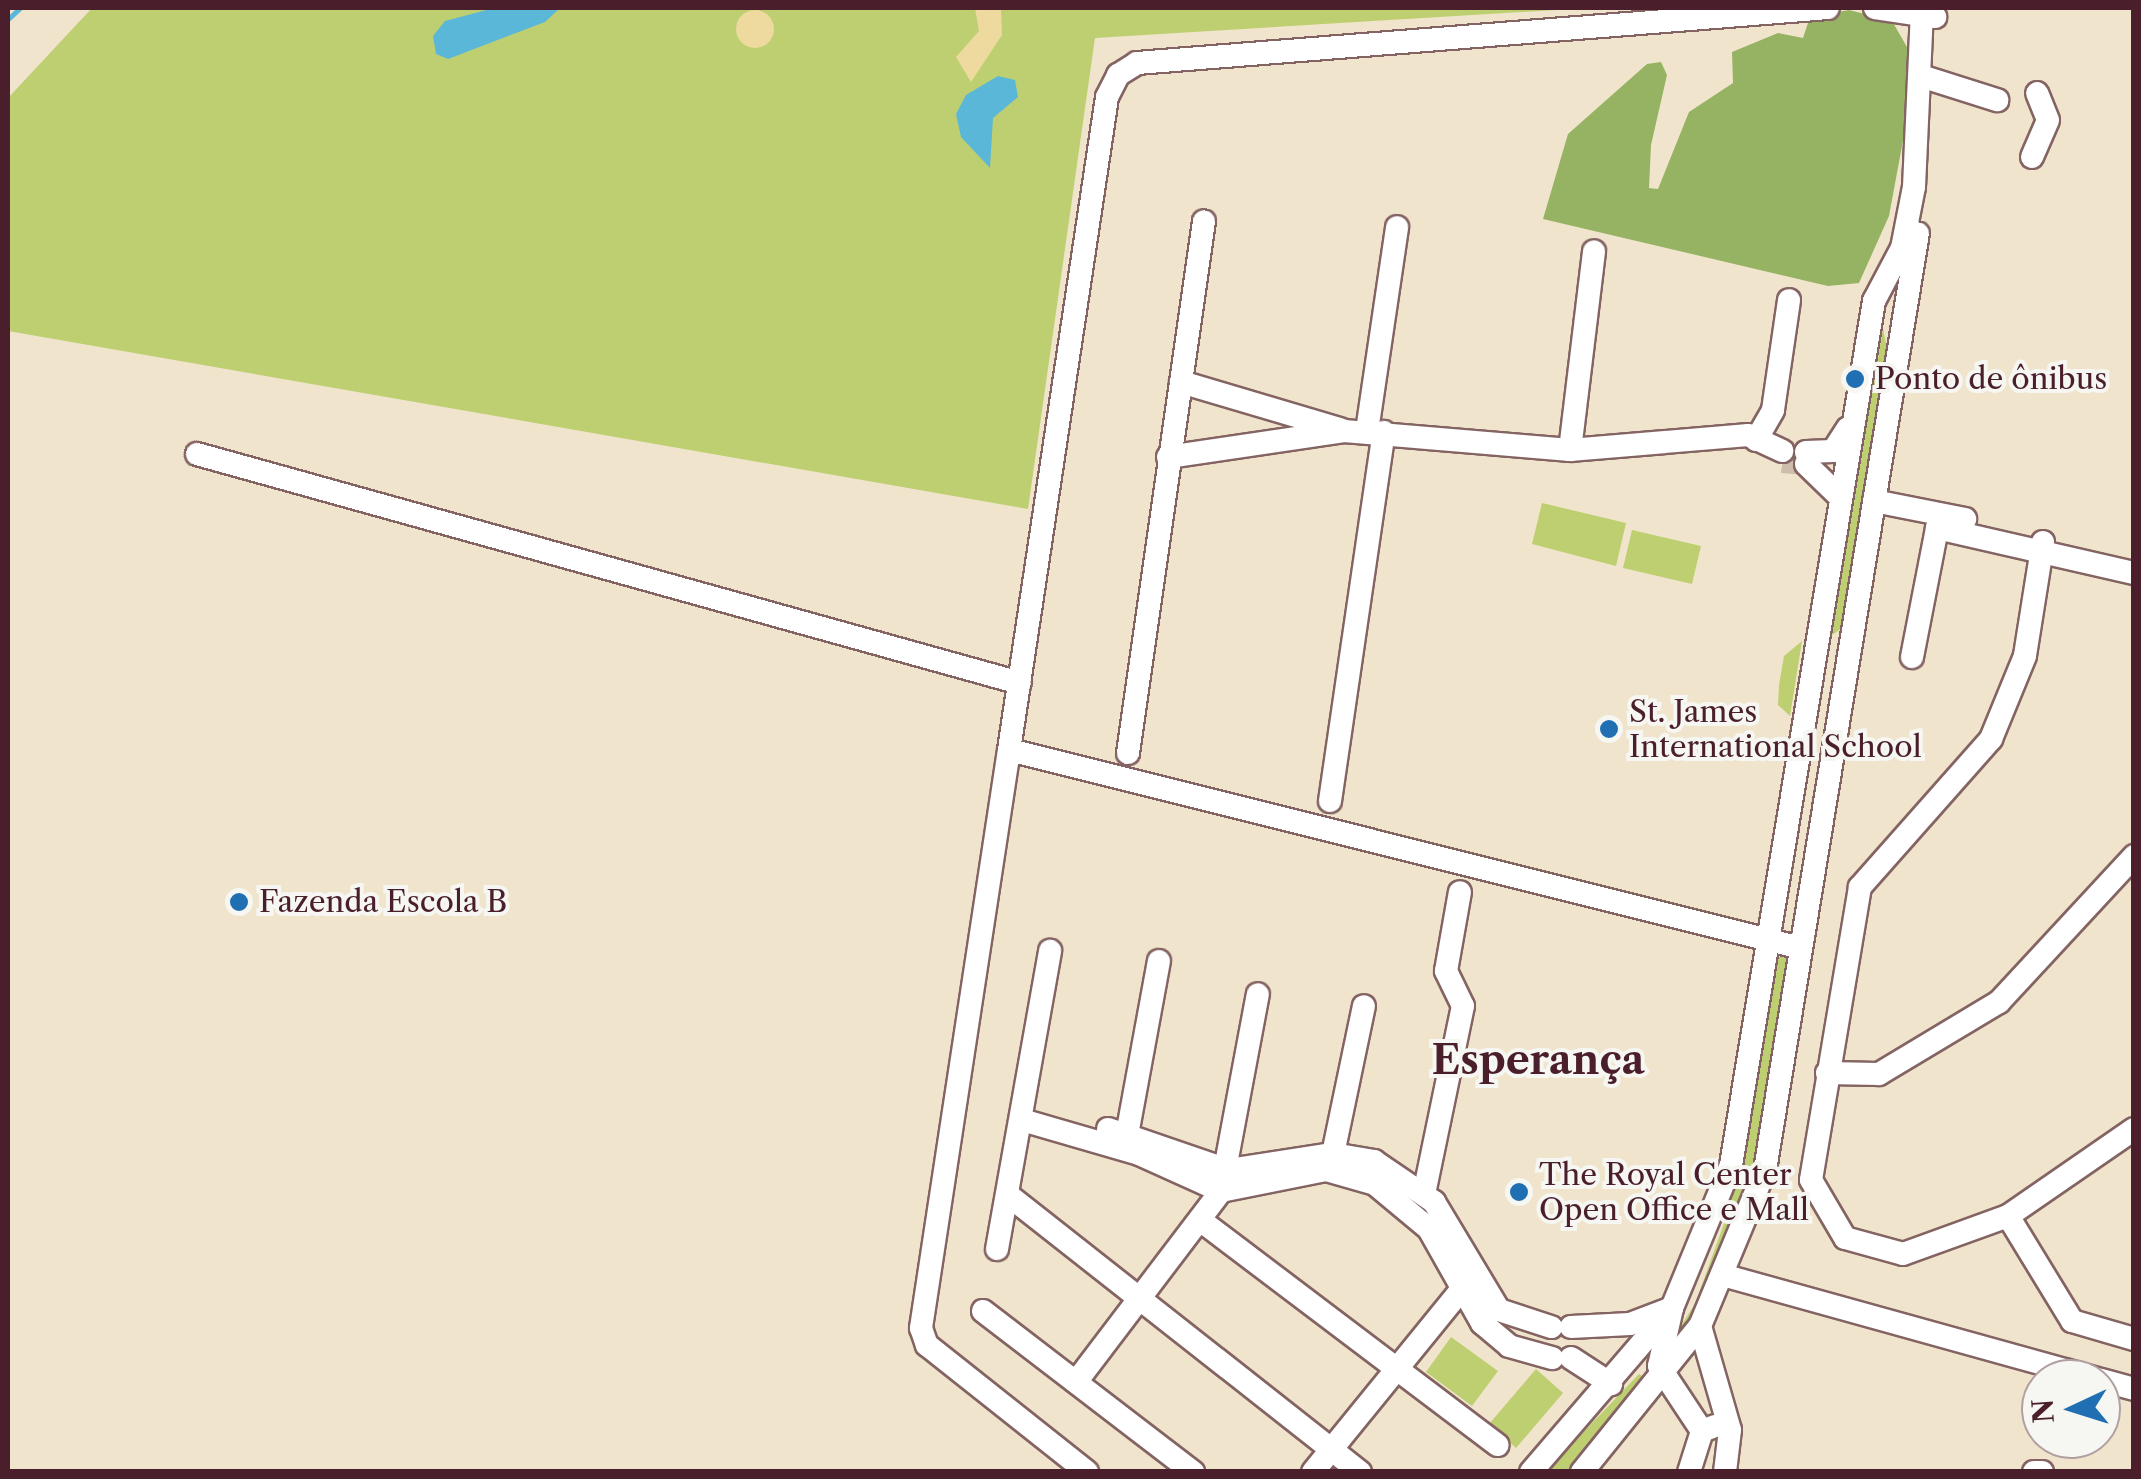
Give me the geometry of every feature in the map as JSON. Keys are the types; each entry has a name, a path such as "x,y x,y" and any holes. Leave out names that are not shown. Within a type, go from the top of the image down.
{"street":[{"path":"1087,1472 927,1345 922,1328 1107,97 1118,75 1137,63 1828,8"},
{"path":"1592,1467 1700,1326 1726,1276 1765,1170 1896,365 1931,78 1928,11 1874,8"},
{"path":"1931,78 1997,100"},
{"path":"1702,1431 1664,1377 1657,1358 1672,1308 1731,1165 1870,322 1902,248 1931,78"},
{"path":"2032,157 2048,120 2037,93"},
{"path":"1128,753 1204,221"},
{"path":"1330,802 1365,431 1397,227"},
{"path":"1570,450 1594,251"},
{"path":"1756,440 1773,410 1788,300"},
{"path":"1870,322 1890,321 1896,365"},
{"path":"1181,382 1365,431 1570,450 1756,440 1794,457 1839,496"},
{"path":"1794,457 1834,451 1853,416"},
{"path":"1168,457 1365,431"},
{"path":"197,454 1020,684"},
{"path":"1874,501 2042,550 2134,560"},
{"path":"1912,657 1937,528 2134,573"},
{"path":"2042,550 2024,656 1991,739 1860,887 1811,1180 1829,1219 1858,1246 1903,1254 2008,1216 2134,1129"},
{"path":"1010,750 1730,929 1802,941"},
{"path":"1826,1073 1879,1074 1978,1017 2071,934 2134,856"},
{"path":"1424,1194 1463,1006 1446,970 1460,892"},
{"path":"998,1249 1050,952"},
{"path":"1126,1142 1159,961"},
{"path":"1076,1382 1200,1220 1224,1181 1258,994"},
{"path":"1333,1154 1364,1006"},
{"path":"1023,1114 1126,1142 1224,1181 1326,1170 1376,1184 1429,1229 1509,1346 1561,1358 1612,1384"},
{"path":"1224,1181 1333,1154 1374,1161 1424,1194 1457,1234 1467,1284 1508,1317 1561,1327 1620,1326 1672,1308"},
{"path":"1008,1195 1360,1472"},
{"path":"2008,1216 2072,1320 2134,1339"},
{"path":"1200,1220 1498,1445"},
{"path":"1726,1276 2024,1359"},
{"path":"1314,1472 1467,1284"},
{"path":"1531,1472 1612,1384 1672,1308"},
{"path":"983,1310 1192,1472"},
{"path":"1700,1326 1728,1420 1725,1472"},
{"path":"1689,1472 1702,1431 1728,1420"}],"green space":[{"path":"92,8 1589,8 1095,38 1028,509 8,331 8,98"},
{"path":"1849,10 1892,21 1907,47 1912,92 1889,216 1859,283 1828,286 1543,219 1568,134 1647,64 1661,62 1667,75 1651,145 1649,188 1658,189 1689,112 1733,83 1732,52 1778,33 1803,38 1810,17"},
{"path":"1883,328 1887,349 1841,629 1832,635"},
{"path":"1542,503 1626,523 1616,566 1532,544"},
{"path":"1632,530 1701,546 1692,584 1623,568"},
{"path":"1802,641 1790,716 1778,705 1779,685 1784,656"},
{"path":"1791,956 1751,1181 1696,1316 1662,1355 1695,1304 1729,1210 1778,957"},
{"path":"1451,1337 1498,1371 1472,1406 1426,1372"},
{"path":"1536,1369 1563,1393 1516,1448 1489,1424"},
{"path":"1639,1374 1651,1381 1567,1471 1545,1472"}],"sand":[{"path":"975,8 1001,8 1002,35 971,82 956,57 979,31"},
{"path":"755,10 768,16 774,29 768,42 755,48 742,42 736,29 742,16"}],"water":[{"path":"494,8 560,8 545,22 448,59 436,54 433,36 445,21"},
{"path":"998,76 1015,80 1018,97 993,118 990,168 961,137 956,114 966,95"}],"waterway":[{"path":"8,19 20,8"}],"tunnel":[{"path":"1782,462 1806,464"}],"place":[{"name":"Ponto de ônibus","path":"1855,379"},
{"name":"St. James International School","path":"1609,729"},
{"name":"Fazenda Escola B","path":"239,902"},
{"name":"The Royal Center Open Office e Mall","path":"1519,1192"}],"district":[{"name":"Esperança","path":"1538,1060"}]}
